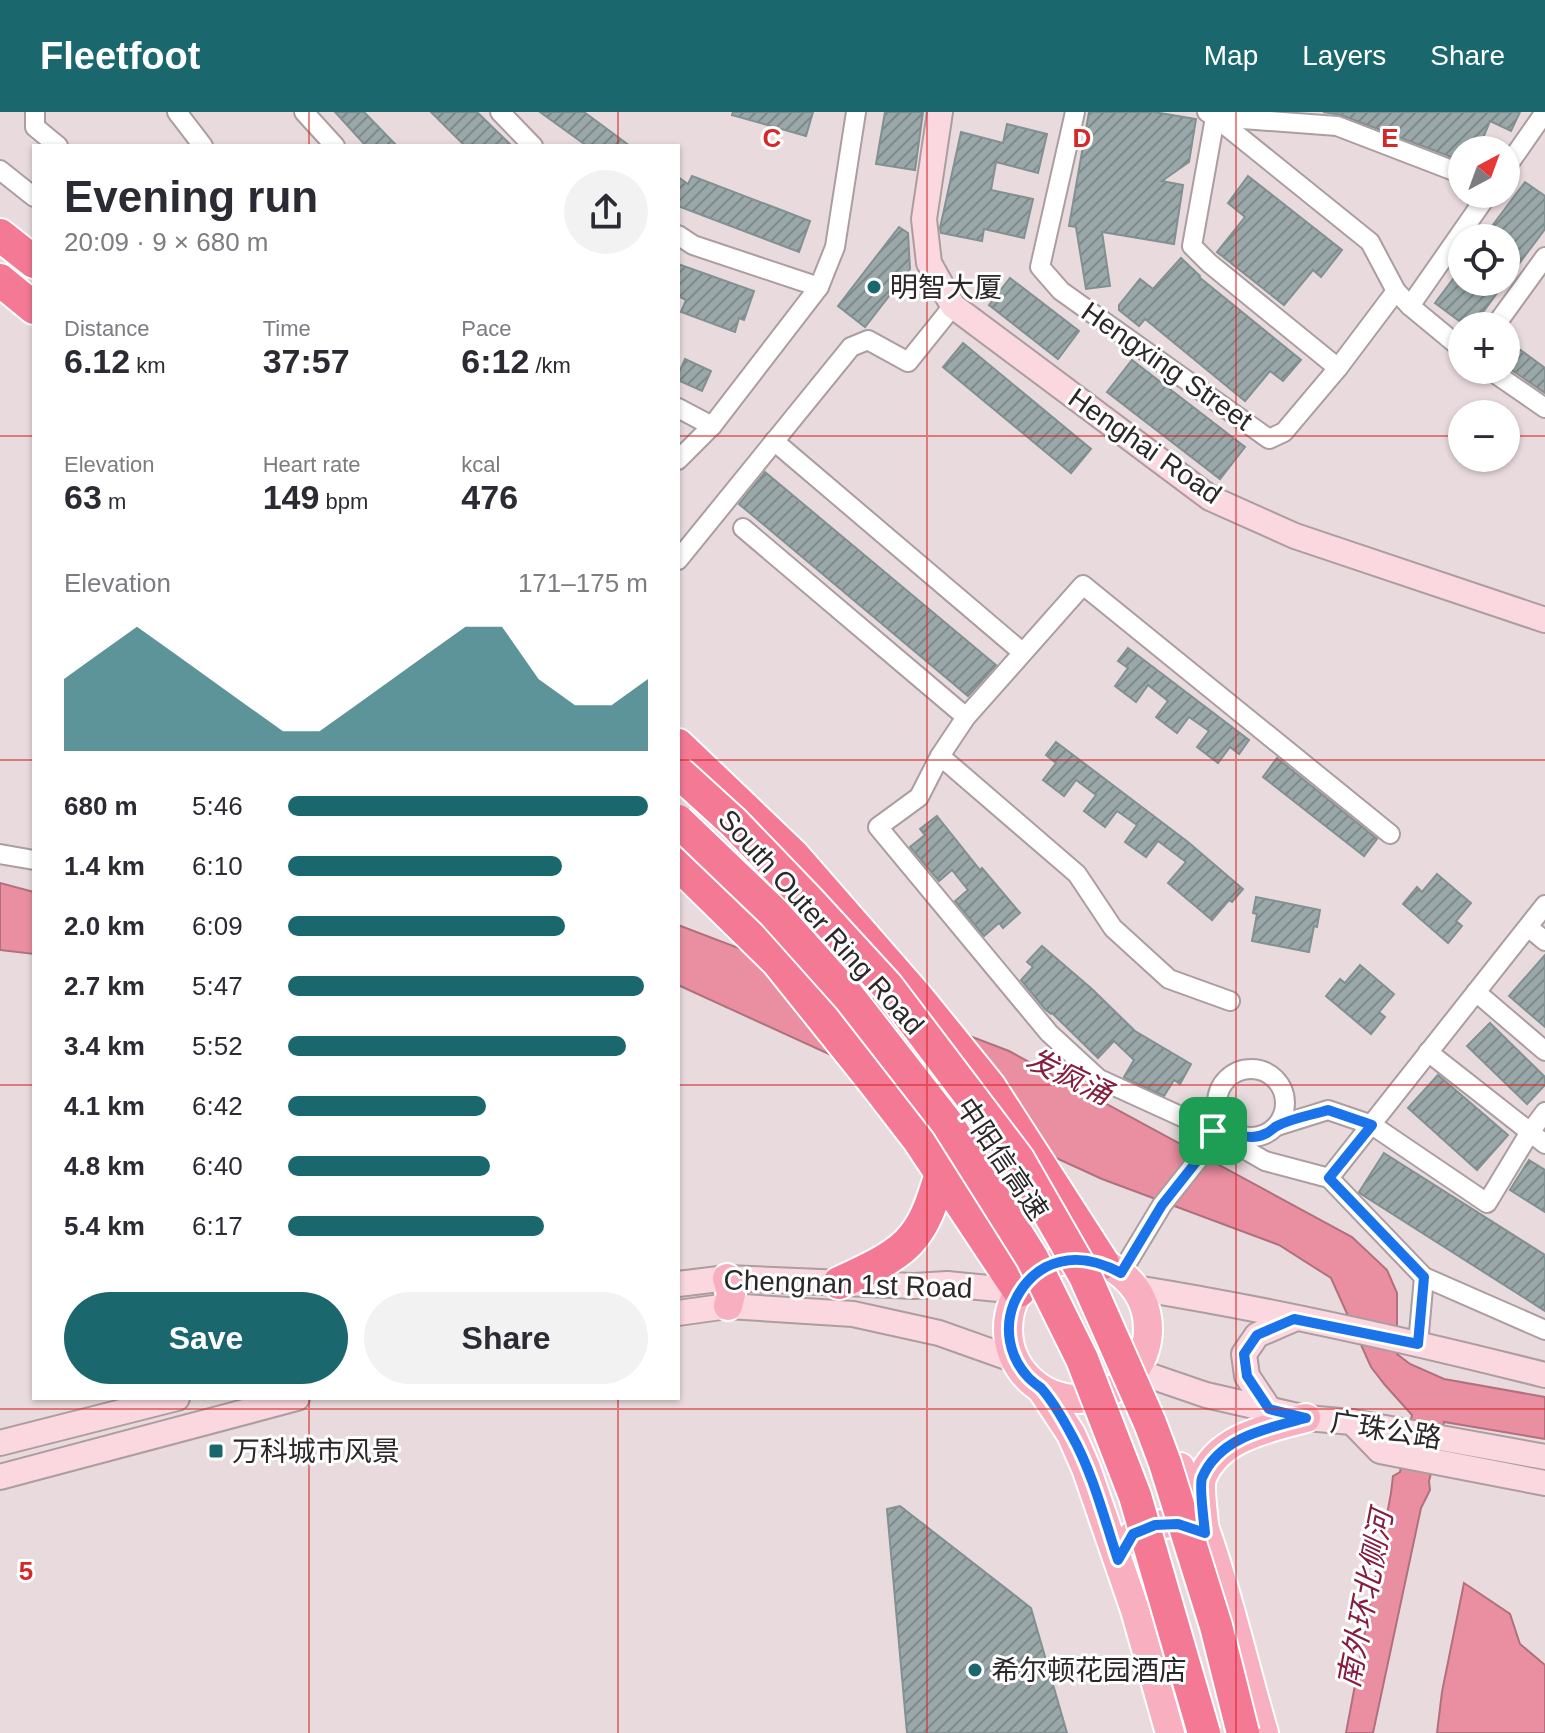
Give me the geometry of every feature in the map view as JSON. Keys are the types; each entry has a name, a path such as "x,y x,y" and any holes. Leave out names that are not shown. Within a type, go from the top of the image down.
{"highway":[{"path":"0,235 32,260"},
{"path":"0,251 32,276"},
{"path":"0,280 32,306"},
{"path":"0,300 32,325"},
{"path":"680,747 793,855 939,1024 989,1086 1037,1161 1120,1275"},
{"name":"South Outer Ring Road","path":"680,774 744,833 887,986 1018,1159 1085,1276 1150,1423 1216,1626 1243,1733"},
{"name":"中阳信高速","path":"680,800 746,856 851,959 971,1111 1046,1223 1127,1391 1178,1479 1200,1539 1253,1733"},
{"name":"South Outer Ring Road","path":"680,823 774,913 849,997 947,1123 1032,1258 1082,1359 1135,1496 1204,1733"},
{"name":"中阳信高速","path":"680,849 756,917 817,983 918,1108 1005,1241 1054,1331 1119,1487 1190,1733"},
{"path":"680,866 777,961 850,1051 918,1139 1019,1291"},
{"path":"941,1174 989,1209 1012,1212 1022,1209 1034,1197 1039,1177 1037,1161"},
{"path":"839,1283 883,1262 912,1239 928,1211 941,1174"}],"main road":[{"name":"Henghai Road","path":"940,112 924,219 929,263 953,306 1210,498 1295,536 1545,620"},
{"path":"1170,1733 1135,1610 1086,1468 1071,1434 1042,1390 1027,1377 1015,1360 1008,1337 1010,1313 1019,1291 1035,1273 1056,1262 1079,1259 1120,1275 1217,1301 1545,1375"},
{"path":"1042,1390 1062,1398 1083,1400 1121,1386 1136,1371 1146,1351 1149,1330 1146,1308 1120,1275"},
{"path":"727,1278 731,1294 728,1306"},
{"name":"Chengnan 1st Road","path":"680,1284 727,1278 914,1286 947,1284 1019,1291"},
{"name":"Chengnan 1st Road","path":"680,1313 728,1306 853,1314 939,1333 1015,1360"},
{"path":"1269,1409 1247,1376 1244,1354 1257,1335 1294,1319"},
{"path":"1136,1371 1188,1486 1205,1533 1225,1591 1264,1733"},
{"name":"广珠公路","path":"1136,1371 1206,1395 1306,1418 1352,1422 1397,1442 1451,1440 1545,1457"},
{"path":"0,1443 169,1400"},
{"path":"0,1477 289,1400"},
{"path":"1205,1533 1201,1480 1217,1455 1250,1433 1306,1418"},
{"path":"1397,1442 1440,1463 1545,1483"},
{"path":"1118,1560 1133,1534 1155,1525 1178,1524 1205,1533"}],"street":[{"path":"35,112 35,127 56,144"},
{"path":"177,112 201,144"},
{"path":"304,112 333,144"},
{"path":"500,112 531,144"},
{"path":"680,458 712,426 819,287 835,247 856,112"},
{"name":"Hengxing Street","path":"1075,112 1040,267 1061,291 1269,439 1284,432 1338,368 1396,291"},
{"path":"1520,148 1545,112"},
{"path":"1213,114 1337,126 1448,169"},
{"path":"1213,114 1370,242 1396,291 1448,337"},
{"path":"1213,114 1192,246 1338,368"},
{"path":"0,170 32,195"},
{"path":"1410,306 1478,208"},
{"path":"680,236 693,245 819,287"},
{"path":"1505,312 1545,257"},
{"path":"680,558 851,347 868,340 908,362 953,306"},
{"path":"1510,384 1545,408"},
{"path":"680,409 712,426"},
{"path":"774,441 1022,652"},
{"path":"743,528 966,717"},
{"path":"1390,834 1083,585 966,717 940,756 919,797 878,827 1049,1033 1099,1079 1214,1133 1265,1161 1329,1178 1424,1277 1545,1330"},
{"path":"940,756 1077,874 1113,928 1169,979 1230,1001"},
{"path":"0,854 32,860"},
{"path":"1329,1178 1545,905"},
{"path":"1528,927 1545,941"},
{"path":"1476,992 1545,1051"},
{"path":"1428,1052 1537,1138"},
{"path":"1120,1275 1162,1205 1214,1133 1218,1092 1231,1074 1241,1069 1263,1070 1280,1084 1285,1105 1277,1126"},
{"path":"1214,1133 1256,1137 1277,1126 1328,1110 1372,1125 1487,1203 1537,1138 1545,1112"},
{"path":"1418,1344 1424,1277"}],"shaded area":[{"path":"0,883 32,891 32,954 0,950"},
{"path":"680,926 1009,1051 1352,1237 1387,1270 1397,1293 1397,1354 1410,1364 1444,1379 1545,1397 1545,1439 1444,1422 1429,1481 1430,1490 1421,1508 1373,1733 1346,1733 1393,1476 1400,1472 1412,1415 1371,1367 1331,1278 1279,1245 1102,1179 680,986"},
{"path":"1464,1583 1510,1614 1520,1644 1545,1665 1545,1733 1437,1733"}],"building":[{"path":"335,112 364,112 395,144 364,144"},
{"path":"431,112 477,112 510,144 463,144"},
{"path":"540,112 584,112 627,144 584,144"},
{"path":"733,112 813,112 806,136 732,115"},
{"path":"885,112 923,112 915,170 876,164"},
{"path":"1089,112 1154,112 1196,119 1189,162 1162,181 1183,185 1174,244 1102,232 1110,286 1086,289 1076,227 1069,226"},
{"path":"1323,112 1520,112 1511,131 1490,121 1484,136 1448,136 1448,156 1341,115"},
{"path":"1007,124 1047,134 1038,173 996,162 991,190 1033,199 1024,238 984,229 982,241 941,233 961,132 1003,143"},
{"path":"692,176 810,221 799,252 680,207 680,178 688,184"},
{"path":"1248,176 1342,250 1321,277 1313,270 1284,305 1217,252 1245,217 1228,203"},
{"path":"1525,182 1545,196 1545,229 1520,262 1520,224 1494,224 1506,208 1520,208 1520,189"},
{"name":"明智大厦","path":"899,227 908,233 910,269 865,327 838,306"},
{"path":"1181,258 1199,277 1301,360 1283,381 1270,371 1245,401 1145,319 1139,326 1119,310 1119,305 1140,279 1153,289"},
{"path":"680,265 754,291 744,320 739,318 735,332 681,312 686,300 680,297"},
{"path":"1010,278 1079,331 1058,359 989,305"},
{"path":"1448,286 1448,296 1495,296 1483,312 1448,313 1435,303"},
{"path":"963,343 1091,449 1071,473 943,367"},
{"path":"1520,350 1545,368 1545,393 1520,376"},
{"path":"685,359 711,371 702,391 680,381"},
{"path":"1132,360 1245,447 1220,479 1107,392"},
{"path":"765,472 996,665 968,696 739,504"},
{"path":"1128,648 1249,740 1239,754 1230,747 1218,763 1197,747 1209,731 1189,717 1177,733 1156,717 1168,701 1148,685 1136,702 1115,686 1128,668 1118,661"},
{"path":"1056,742 1188,842 1243,889 1212,920 1168,883 1186,862 1158,841 1146,857 1125,842 1137,825 1117,811 1105,827 1084,811 1096,795 1076,780 1064,796 1043,780 1056,763 1046,755"},
{"path":"1277,758 1377,839 1364,856 1263,777"},
{"path":"937,816 980,870 982,868 1020,913 1003,928 999,923 984,936 955,901 968,890 952,870 939,881 910,847 925,835 920,829"},
{"path":"1437,874 1471,903 1456,921 1462,926 1448,943 1403,904 1417,887 1422,892"},
{"path":"1256,897 1320,910 1309,952 1252,941 1257,914 1253,913"},
{"path":"1042,946 1135,1031 1191,1064 1180,1084 1174,1080 1164,1096 1127,1079 1124,1077 1134,1060 1114,1041 1098,1058 1045,1009 1021,980 1033,967 1027,962"},
{"path":"1545,955 1545,1027 1509,996"},
{"path":"1360,965 1394,994 1379,1012 1385,1017 1371,1034 1326,996 1340,979 1345,983"},
{"path":"1490,1023 1545,1077 1545,1085 1527,1104 1467,1046"},
{"path":"1438,1075 1508,1135 1477,1170 1408,1108"},
{"path":"1384,1153 1545,1255 1545,1311 1361,1194 1359,1192"},
{"path":"1529,1160 1545,1170 1545,1212 1510,1190"},
{"name":"希尔顿花园酒店","path":"900,1506 1031,1608 1067,1733 907,1733 887,1509"}],"place":[{"name":"明智大厦","path":"874,287"},
{"name":"万科城市风景","path":"216,1451"},
{"name":"希尔顿花园酒店","path":"975,1670"}],"route":[{"path":"1328,1110 1372,1125 1329,1178 1424,1277 1418,1344 1294,1319 1257,1335 1244,1354 1247,1376 1269,1409 1306,1418 1250,1433 1217,1455 1201,1480 1205,1533 1178,1524 1155,1525 1133,1534 1118,1560 1071,1434 1042,1390 1027,1377 1015,1360 1008,1337 1010,1313 1019,1291 1035,1273 1056,1262 1079,1259 1103,1263 1121,1273 1162,1205 1208,1147 1213,1131 1221,1120 1233,1133 1256,1137 1277,1126 1328,1110"}],"water label":[{"name":"发疯涌","path":"1069,1076"},
{"name":"南外环北侧河","path":"1365,1599"}]}
